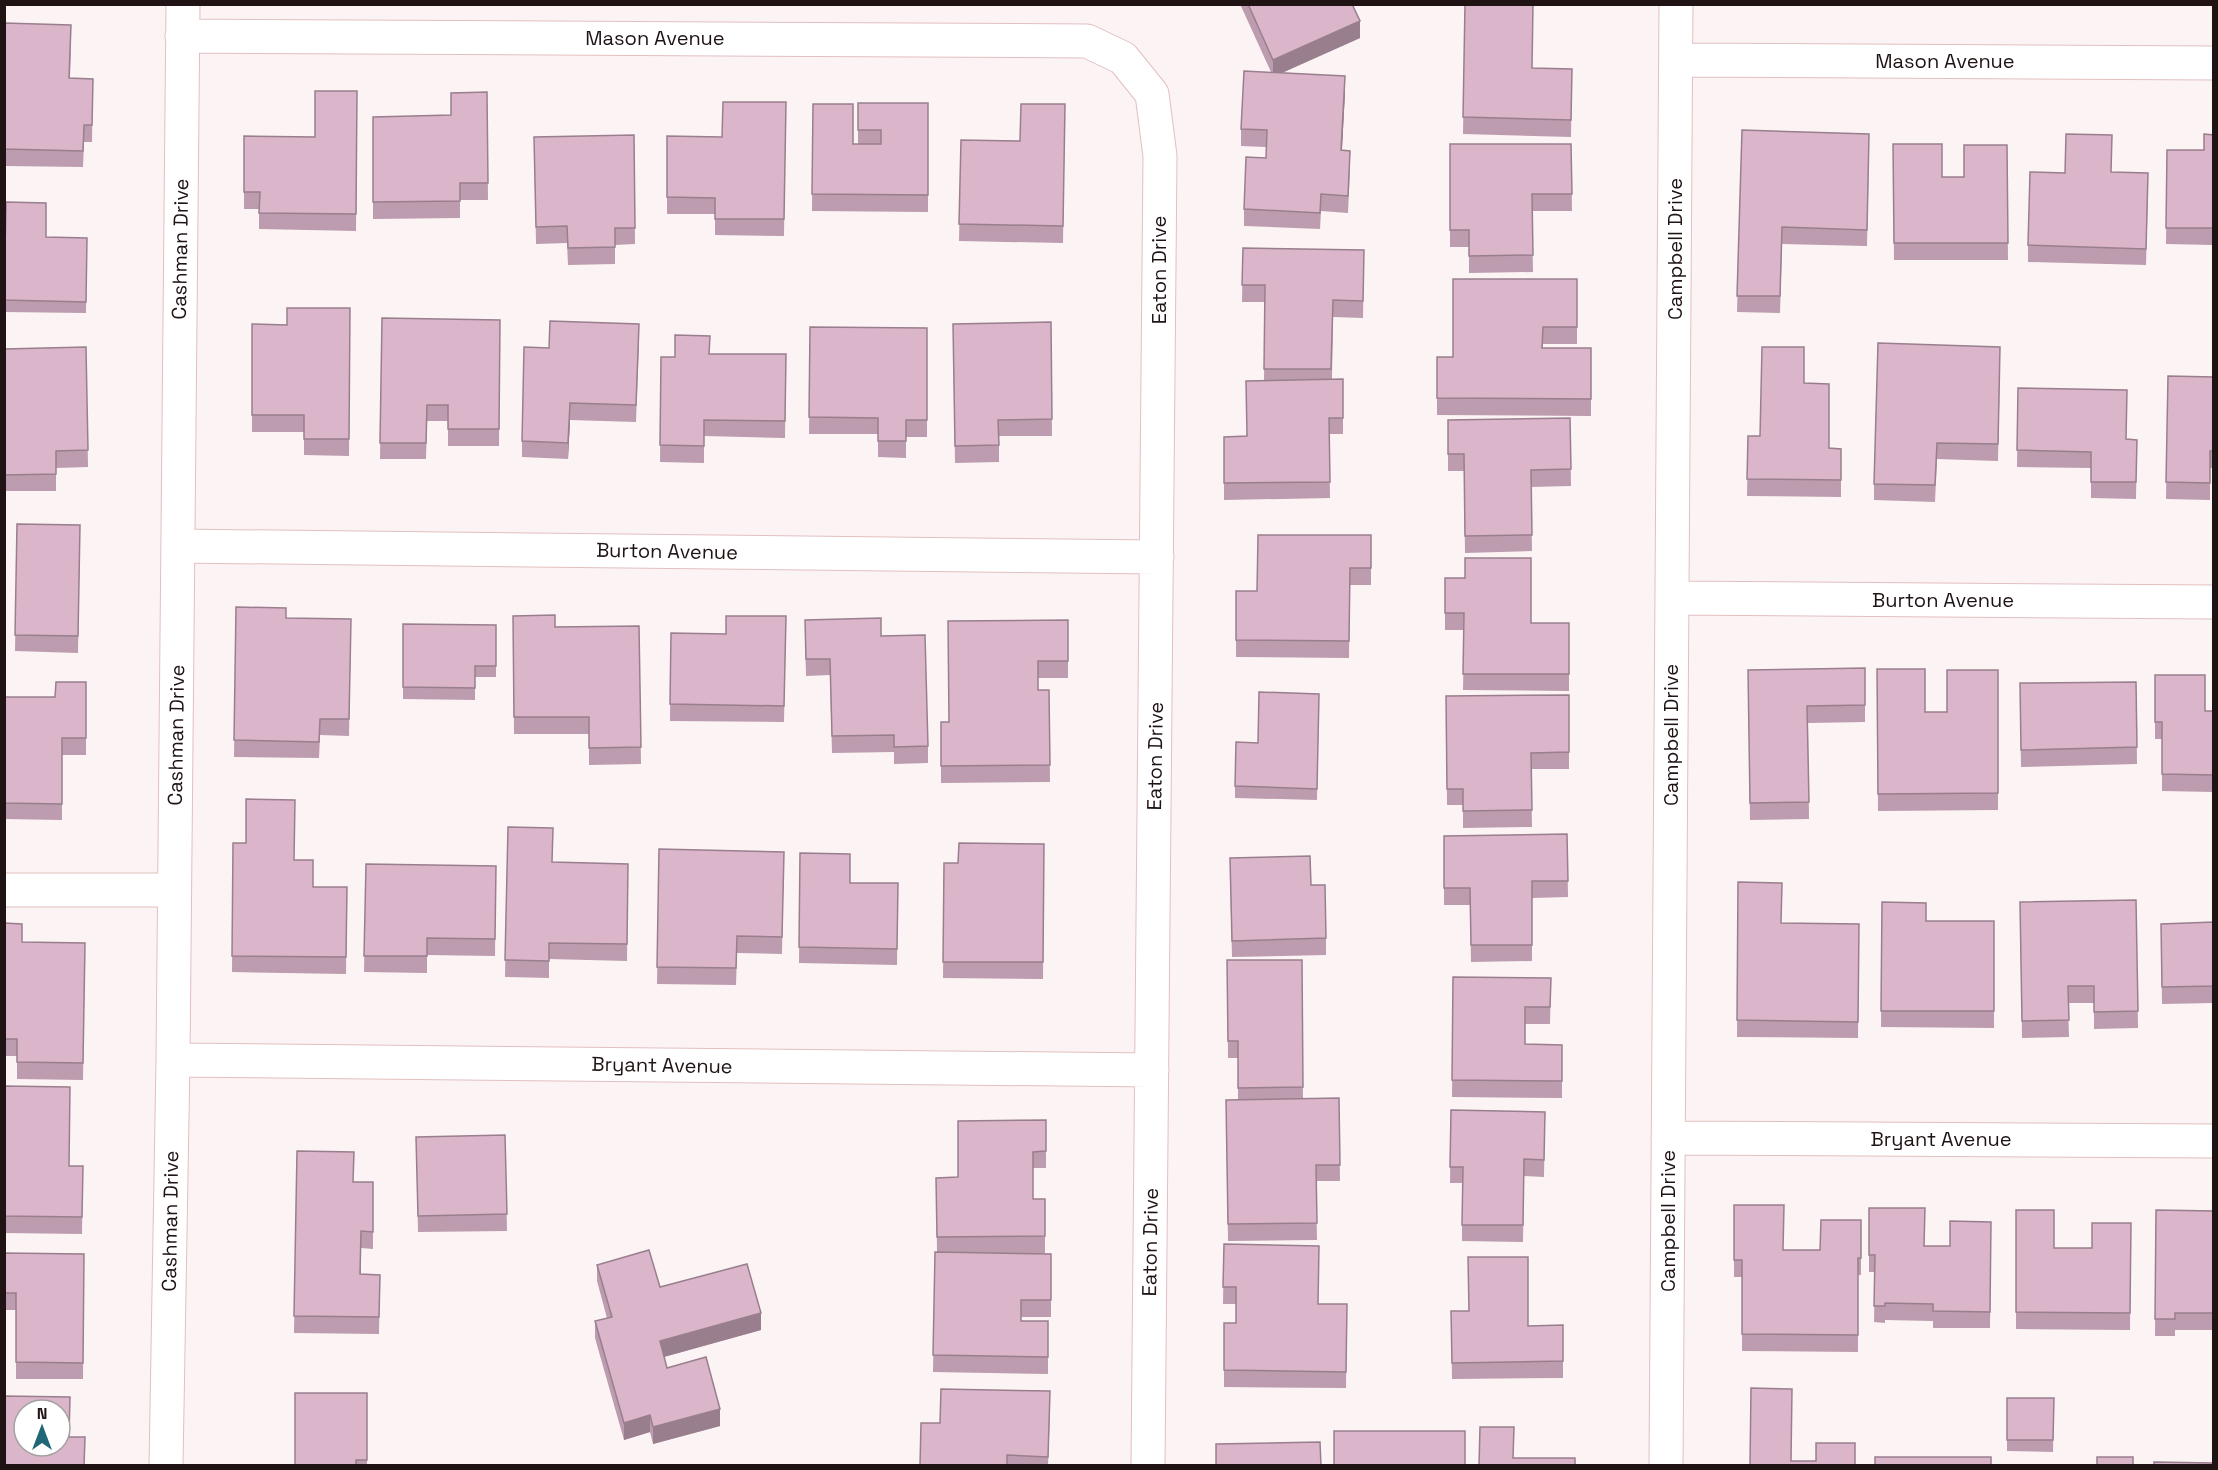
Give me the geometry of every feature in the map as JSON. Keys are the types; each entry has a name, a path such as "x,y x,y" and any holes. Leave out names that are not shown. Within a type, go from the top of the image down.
{"street":[{"name":"Campbell Drive","path":"1666,1466 1676,4"},
{"name":"Mason Avenue","path":"183,20 1087,41 1123,58"},
{"name":"Cashman Drive","path":"166,1466 173,1060 183,20"},
{"name":"Eaton Drive","path":"1123,58 1152,94 1160,156 1148,1466"},
{"name":"Mason Avenue","path":"1676,60 2214,63"},
{"name":"Burton Avenue","path":"178,546 1157,557"},
{"name":"Burton Avenue","path":"1672,598 2214,602"},
{"path":"4,890 174,890"},
{"name":"Bryant Avenue","path":"173,1060 1152,1070"},
{"name":"Bryant Avenue","path":"1668,1138 2214,1141"}],"building":[{"path":"1248,4 1352,4 1360,21 1273,60"},
{"path":"1465,4 1533,4 1532,68 1572,69 1571,120 1463,117"},
{"path":"4,23 71,25 69,78 93,79 92,125 84,125 83,151 4,149"},
{"path":"1244,71 1345,76 1341,150 1350,151 1348,196 1321,194 1320,213 1244,209 1246,157 1266,158 1267,130 1241,129"},
{"path":"315,91 357,91 356,214 259,213 260,192 244,192 244,136 315,137"},
{"path":"487,92 488,183 460,183 460,201 373,202 373,117 451,115 451,93"},
{"path":"723,102 786,102 784,219 715,219 715,198 667,197 667,136 722,137"},
{"path":"858,103 928,103 928,195 812,194 813,104 853,104 853,144 881,144 881,130 858,130"},
{"path":"1021,104 1065,104 1063,226 959,224 961,140 1020,141"},
{"path":"1742,130 1869,134 1867,230 1782,227 1780,296 1737,296"},
{"path":"2066,134 2112,135 2111,172 2148,173 2146,249 2028,245 2030,172 2065,173"},
{"path":"2204,134 2214,135 2214,228 2166,228 2167,150 2204,150"},
{"path":"634,135 635,228 615,228 615,247 568,248 567,226 536,227 534,137"},
{"path":"1450,144 1571,144 1572,194 1532,194 1533,255 1469,256 1469,230 1450,230"},
{"path":"1893,144 1942,144 1942,177 1964,177 1964,145 2007,145 2008,243 1894,243"},
{"path":"6,202 46,203 46,237 87,238 86,302 4,300"},
{"path":"1243,248 1364,250 1363,301 1333,300 1331,369 1264,369 1265,285 1242,285"},
{"path":"1453,279 1577,279 1577,327 1543,327 1542,348 1591,348 1591,399 1437,398 1437,357 1453,357"},
{"path":"287,308 350,308 349,439 304,439 304,415 252,415 252,324 287,325"},
{"path":"382,318 500,320 499,429 448,429 448,405 427,405 426,443 380,443"},
{"path":"550,321 639,324 636,405 570,403 568,443 522,441 524,347 549,348"},
{"path":"1051,322 1052,419 998,420 999,445 955,446 953,324"},
{"path":"810,327 927,328 927,420 906,420 906,441 878,441 878,418 809,417"},
{"path":"675,335 710,336 709,354 786,354 785,421 704,420 704,446 660,445 661,357 675,357"},
{"path":"1878,343 2000,347 1998,444 1937,443 1935,485 1874,484"},
{"path":"86,347 88,450 56,451 56,474 4,475 4,349"},
{"path":"1762,347 1804,347 1804,383 1829,384 1829,448 1841,449 1841,480 1747,479 1748,436 1760,436"},
{"path":"2168,376 2214,377 2214,451 2210,451 2210,483 2166,482"},
{"path":"1343,379 1343,418 1329,418 1330,482 1224,483 1224,437 1247,436 1246,381"},
{"path":"2018,388 2127,390 2126,439 2137,440 2136,482 2091,482 2091,452 2017,450"},
{"path":"1570,418 1571,469 1531,470 1532,535 1465,536 1464,454 1448,454 1448,420"},
{"path":"17,524 80,525 78,636 15,635"},
{"path":"1258,535 1371,535 1371,568 1350,568 1349,641 1236,640 1236,591 1257,591"},
{"path":"1465,558 1531,558 1531,623 1569,623 1569,674 1463,674 1464,613 1445,613 1445,578 1465,578"},
{"path":"236,607 286,608 286,618 351,619 349,719 320,719 319,742 234,740"},
{"path":"555,615 555,627 639,626 641,747 589,748 589,717 514,717 513,616"},
{"path":"726,616 786,616 784,706 670,704 671,633 726,634"},
{"path":"881,618 881,636 925,635 928,746 894,747 894,735 832,736 830,659 806,659 805,620"},
{"path":"1068,620 1068,661 1038,661 1038,690 1049,690 1050,765 941,766 941,722 949,722 948,621"},
{"path":"403,624 496,625 496,666 475,666 475,688 403,687"},
{"path":"1865,668 1865,705 1807,706 1809,802 1750,803 1748,670"},
{"path":"1877,669 1925,669 1925,712 1947,712 1947,670 1998,670 1998,793 1878,794"},
{"path":"2155,675 2205,675 2205,711 2214,711 2214,775 2162,774 2162,722 2155,722"},
{"path":"56,682 86,682 86,738 62,738 62,804 4,803 4,697 55,697"},
{"path":"2136,682 2137,747 2021,750 2020,683"},
{"path":"1259,692 1319,694 1317,789 1235,786 1236,742 1258,743"},
{"path":"1569,695 1569,752 1531,753 1532,810 1463,811 1463,789 1447,789 1446,696"},
{"path":"246,799 295,800 294,860 313,860 313,887 347,887 346,957 232,956 233,843 246,843"},
{"path":"508,827 553,828 552,862 628,864 627,944 549,943 549,961 505,960"},
{"path":"1567,834 1568,881 1532,881 1532,945 1471,945 1470,888 1444,888 1444,836"},
{"path":"959,843 1044,844 1043,962 943,962 944,863 958,863"},
{"path":"659,849 784,852 782,937 737,936 736,968 657,967"},
{"path":"800,853 850,854 850,883 898,883 897,949 799,947"},
{"path":"1310,856 1311,885 1325,885 1326,938 1232,941 1230,858"},
{"path":"366,864 496,866 495,939 427,938 427,956 364,956"},
{"path":"1738,882 1782,883 1781,923 1859,924 1858,1022 1737,1020"},
{"path":"2136,900 2138,1011 2094,1012 2094,986 2068,986 2069,1020 2022,1021 2020,902"},
{"path":"1882,902 1926,903 1926,921 1994,921 1994,1011 1881,1011"},
{"path":"2214,922 2214,986 2162,987 2161,924"},
{"path":"4,923 22,924 22,942 85,943 83,1063 17,1062 17,1039 4,1039"},
{"path":"1227,960 1302,960 1303,1087 1238,1088 1238,1041 1228,1041"},
{"path":"1453,977 1551,978 1550,1007 1525,1007 1525,1044 1562,1045 1562,1081 1452,1080"},
{"path":"4,1086 70,1087 69,1166 83,1166 82,1217 4,1216"},
{"path":"1339,1098 1340,1165 1316,1165 1317,1223 1228,1224 1226,1100"},
{"path":"1451,1110 1545,1112 1544,1160 1524,1159 1523,1225 1462,1225 1463,1167 1450,1167"},
{"path":"1046,1120 1046,1151 1033,1152 1033,1199 1045,1199 1045,1236 937,1237 936,1178 958,1177 958,1121"},
{"path":"505,1135 507,1214 418,1216 416,1137"},
{"path":"297,1151 354,1152 353,1182 373,1182 373,1232 361,1231 360,1274 380,1275 379,1317 294,1316"},
{"path":"1734,1205 1784,1205 1783,1250 1820,1250 1821,1220 1861,1220 1861,1258 1858,1258 1858,1335 1742,1334 1742,1260 1734,1260"},
{"path":"1869,1208 1925,1208 1924,1246 1950,1246 1950,1221 1991,1222 1990,1312 1933,1311 1933,1304 1885,1303 1885,1306 1874,1306 1875,1255 1869,1255"},
{"path":"2016,1210 2054,1210 2054,1248 2092,1248 2092,1223 2131,1223 2130,1313 2016,1312"},
{"path":"2156,1210 2214,1211 2214,1313 2175,1313 2175,1319 2155,1319"},
{"path":"1224,1244 1319,1246 1318,1304 1347,1304 1346,1372 1224,1370 1224,1323 1236,1323 1236,1287 1223,1287"},
{"path":"649,1250 660,1287 747,1264 761,1313 660,1341 667,1368 706,1357 720,1409 653,1427 650,1415 624,1423 595,1321 612,1317 597,1265"},
{"path":"935,1252 1051,1254 1051,1300 1021,1300 1021,1321 1048,1321 1048,1357 933,1355"},
{"path":"4,1253 84,1254 83,1363 16,1362 16,1293 4,1293"},
{"path":"1468,1257 1528,1257 1528,1326 1563,1325 1563,1361 1452,1363 1451,1311 1469,1311"},
{"path":"1751,1388 1792,1389 1791,1461 1816,1461 1816,1443 1855,1443 1855,1466 1750,1466"},
{"path":"941,1389 1050,1391 1048,1457 1007,1455 1007,1466 920,1466 921,1423 940,1423"},
{"path":"295,1393 367,1393 367,1460 356,1460 356,1466 295,1466"},
{"path":"4,1396 70,1397 12,1398 12,1458 72,1458 72,1437 85,1437 84,1466 4,1466"},
{"path":"2007,1398 2054,1398 2053,1440 2007,1440"},
{"path":"1480,1427 1514,1427 1513,1458 1575,1458 1575,1466 1479,1466"},
{"path":"1334,1431 1465,1431 1465,1466 1334,1466"},
{"path":"1320,1442 1321,1466 1216,1466 1216,1444"},
{"path":"1875,1457 1991,1457 1991,1466 1875,1466"},
{"path":"2097,1457 2133,1457 2133,1466 2097,1466"},
{"path":"2154,1462 2214,1463 2214,1466 2154,1466"}]}
